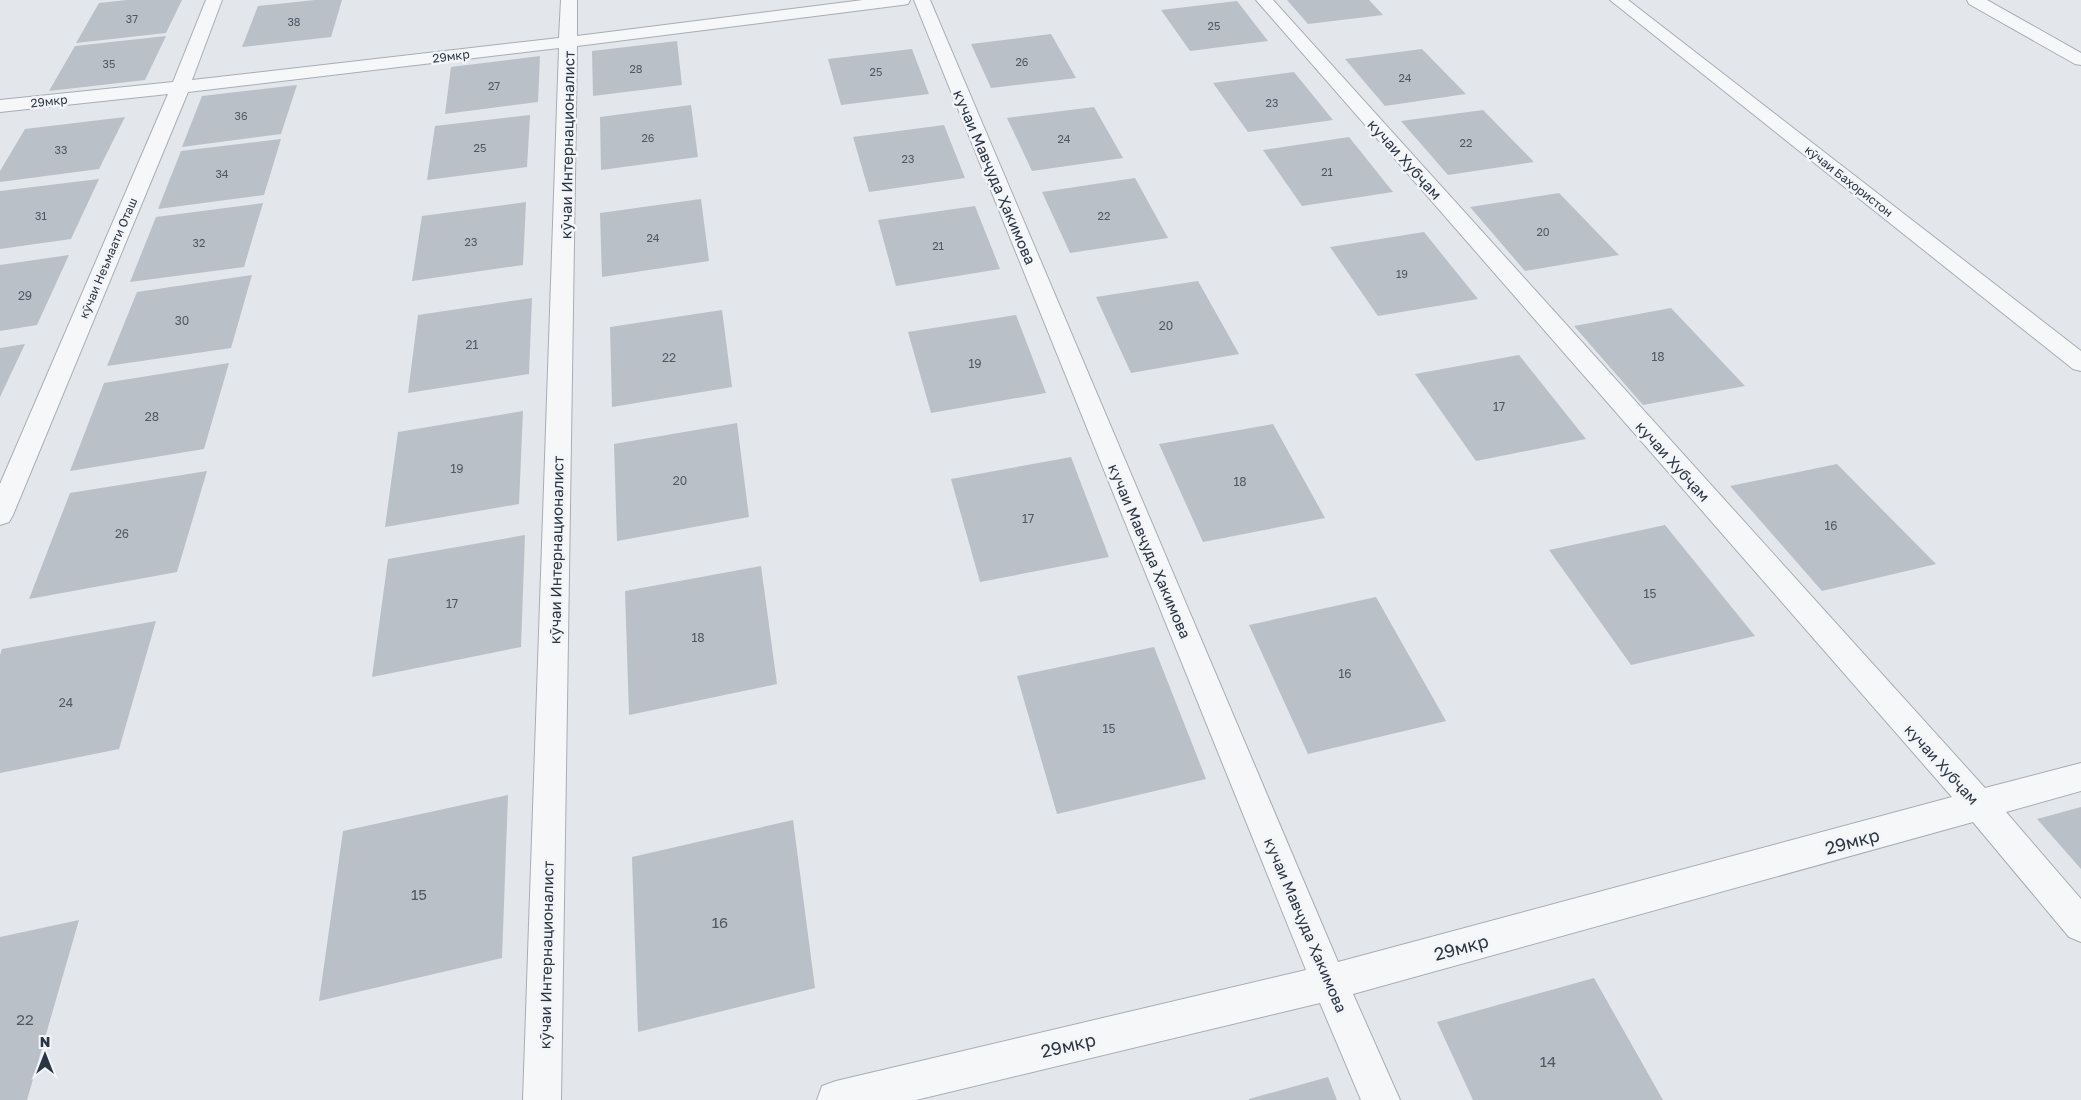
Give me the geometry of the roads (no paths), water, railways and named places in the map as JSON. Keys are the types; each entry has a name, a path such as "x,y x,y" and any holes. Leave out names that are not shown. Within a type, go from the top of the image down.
{"street":[{"name":"кӯчаи Неъмаати Оташ","path":"0,515 180,88 214,0"},
{"name":"кӯчаи Интернационалист","path":"542,1100 570,42 569,0"},
{"name":"29мкр","path":"0,106 180,88 570,42 902,0"},
{"name":"кучаи Мавҷуда Ҳакимова","path":"922,0 1329,983 1381,1100"},
{"name":"кучаи Хубҷам","path":"1264,0 1980,806 2081,925"},
{"name":"кӯчаи Баҳористон","path":"1618,0 2081,363"},
{"path":"1975,0 2081,60"},
{"name":"29мкр","path":"836,1100 1329,983 2081,777"}]}
